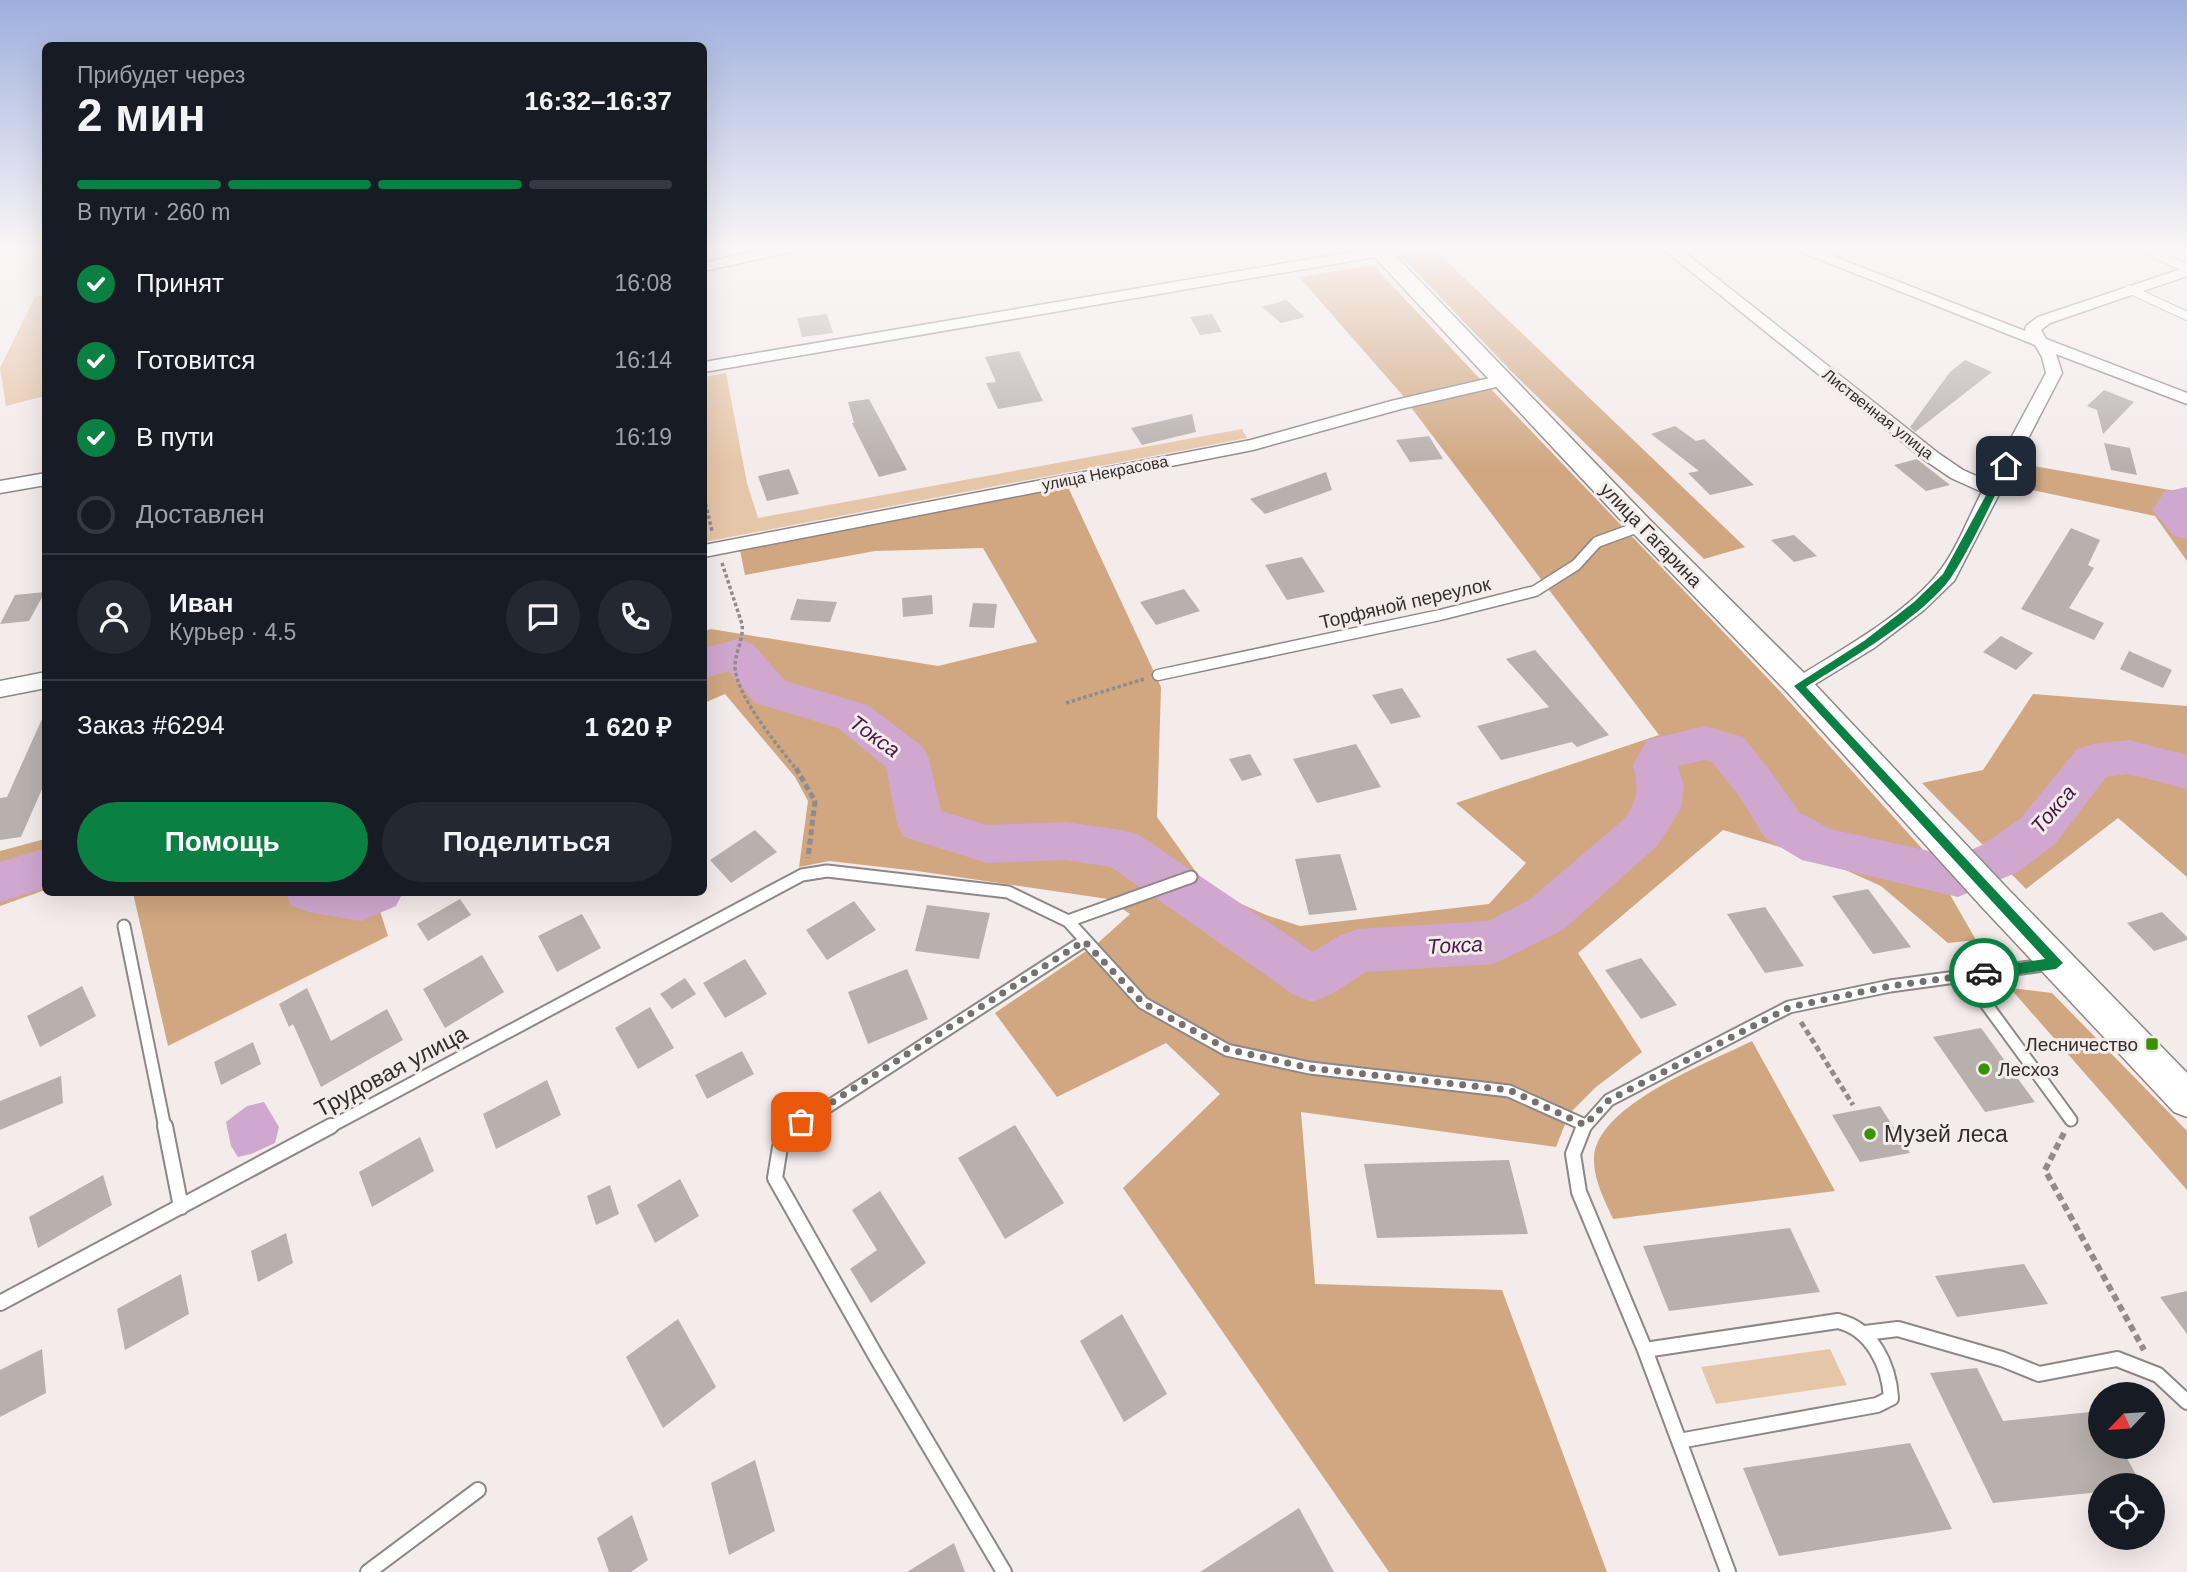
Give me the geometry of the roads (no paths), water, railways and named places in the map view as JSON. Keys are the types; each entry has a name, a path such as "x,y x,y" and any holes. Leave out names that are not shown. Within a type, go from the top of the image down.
{"main road":[{"name":"улица Гагарина","path":"1447,321 1641,526 1799,686 1925,824 2187,1099"}],"street":[{"path":"707,366 967,321"},
{"name":"Лиственная улица","path":"1761,321 1932,457 1957,474 1994,490"},
{"path":"1987,321 2187,399"},
{"path":"1799,686 1867,643 1917,605 1947,576 2054,373 2050,357 2032,329 2042,321"},
{"name":"улица Некрасова","path":"707,550 1253,445 1397,405 1503,380"},
{"path":"0,487 42,480"},
{"path":"0,689 42,681"}],"lane":[{"name":"Торфяной переулок","path":"1158,675 1440,615 1535,591 1576,565 1597,542 1641,526"},
{"name":"Трудовая улица","path":"0,1303 802,876 827,871 1008,892 1068,921"},
{"path":"1191,877 1161,890 1068,921 1143,1003 1227,1049 1310,1068 1509,1090 1585,1125"},
{"path":"124,926 181,1207"},
{"path":"1004,1572 775,1178 775,1156 784,1138 801,1122 1084,941"},
{"path":"1728,1572 1645,1350 1579,1192 1573,1154 1585,1125 1609,1100 1790,1007 1890,986 2056,963"},
{"path":"1965,975 2071,1120"},
{"path":"1645,1350 1838,1321 1853,1324 1865,1333 1891,1383 1891,1398 1877,1405 1679,1441"},
{"path":"1865,1333 1898,1329 2002,1359 2039,1374 2117,1359 2158,1375 2187,1402"},
{"path":"368,1572 478,1490"}],"waterway":[{"path":"2187,499 2177,500 2171,510 2187,527"},
{"name":"Токса","path":"707,662 738,654 770,692 853,716 907,759 920,824 987,844 1065,841 1122,849 1312,979 1357,951 1494,942 1546,915 1641,832 1658,808 1661,786 1655,765 1663,752 1705,743 1727,749 1755,784 1782,825 1819,846 1958,877 2001,858 2038,831 2093,761 2129,757 2187,772"},
{"name":"Токса","path":"0,882 42,869"},
{"name":"Токса","path":"332,896 361,901 371,896"}],"place":[{"name":"Лесничество","path":"2152,1044"},
{"name":"Лесхоз","path":"1984,1069"},
{"name":"Музей леса","path":"1870,1134"}]}
